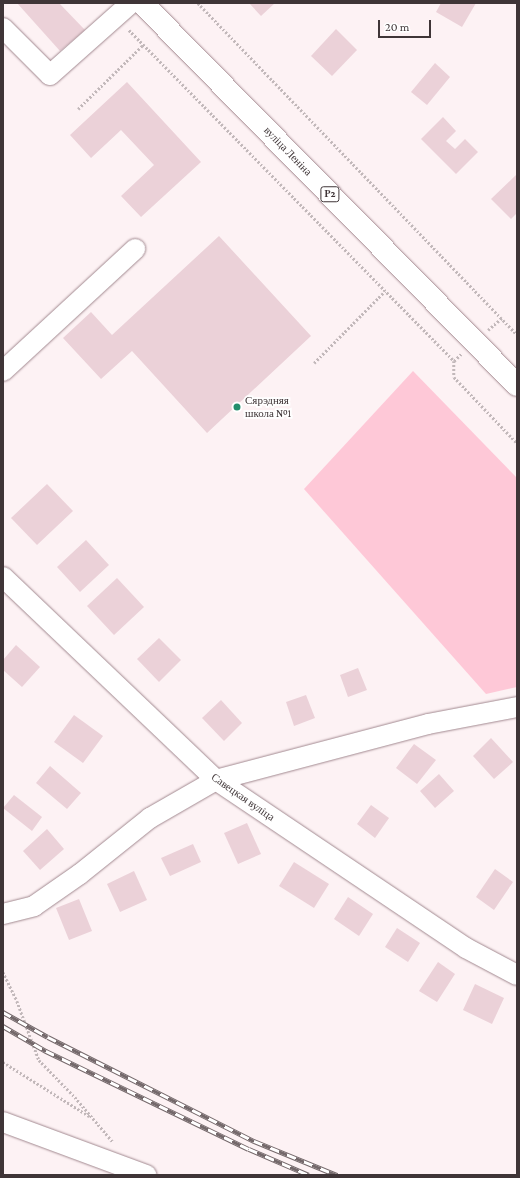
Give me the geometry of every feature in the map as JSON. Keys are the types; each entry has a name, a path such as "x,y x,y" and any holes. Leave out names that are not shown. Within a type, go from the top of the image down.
{"main road":[{"name":"вуліца Леніна","path":"142,3 517,385"}],"street":[{"path":"3,28 50,75 131,3"},
{"path":"3,372 135,249"},
{"name":"Савецкая вуліца","path":"3,577 216,780 466,948 517,975"},
{"path":"3,914 34,906 80,874 150,818 216,780 428,724 517,707"},
{"path":"3,1122 146,1175"}],"path":[{"path":"198,3 517,334"},
{"path":"116,16 454,361 454,377 517,443"},
{"path":"78,109 143,45"},
{"path":"314,363 385,291"},
{"path":"3,972 17,1001 39,1060 53,1073 114,1144"},
{"path":"3,1062 92,1117"}],"shaded area":[{"path":"413,371 517,478 517,687 486,694 304,489"}],"building":[{"path":"17,3 59,3 85,30 60,51"},
{"path":"249,3 275,3 261,16"},
{"path":"441,3 476,3 462,27 436,12"},
{"path":"336,29 357,50 332,76 311,56"},
{"path":"435,63 450,77 427,105 411,92"},
{"path":"127,82 201,162 141,217 121,196 154,165 121,130 91,158 70,135"},
{"path":"443,117 456,131 446,141 455,149 465,139 478,152 456,174 421,139"},
{"path":"517,174 517,213 511,219 491,199"},
{"path":"219,236 311,336 207,433 132,351 101,379 63,338 91,312 112,335"},
{"path":"47,484 73,511 37,545 11,518"},
{"path":"86,540 109,565 80,592 57,567"},
{"path":"117,578 144,607 114,635 87,606"},
{"path":"159,638 181,660 159,682 137,659"},
{"path":"16,645 40,667 22,687 3,670 3,660"},
{"path":"358,668 367,690 348,697 340,675"},
{"path":"306,695 315,718 294,726 286,702"},
{"path":"221,700 242,723 224,741 202,718"},
{"path":"74,715 103,736 83,763 54,742"},
{"path":"491,738 513,762 494,779 473,756"},
{"path":"414,744 436,760 417,784 396,768"},
{"path":"50,766 81,793 67,809 36,783"},
{"path":"439,774 454,791 435,808 420,791"},
{"path":"14,795 42,817 32,831 3,808"},
{"path":"371,805 389,818 375,838 357,824"},
{"path":"247,823 261,854 238,864 224,833"},
{"path":"47,829 64,849 40,870 23,851"},
{"path":"193,844 201,862 170,876 161,858"},
{"path":"294,862 329,884 314,908 279,886"},
{"path":"495,869 513,882 494,910 476,897"},
{"path":"134,871 147,900 120,912 107,884"},
{"path":"348,897 373,914 359,936 334,919"},
{"path":"79,899 92,931 69,940 56,908"},
{"path":"397,928 420,943 408,962 385,947"},
{"path":"438,962 455,974 437,1002 419,991"},
{"path":"475,984 504,998 492,1024 463,1010"}],"railway":[{"path":"3,1012 48,1037 254,1141 337,1175"},
{"path":"3,1026 46,1051 249,1149 309,1175"}],"place":[{"name":"Сярэдняя школа №1","path":"237,407"}]}
